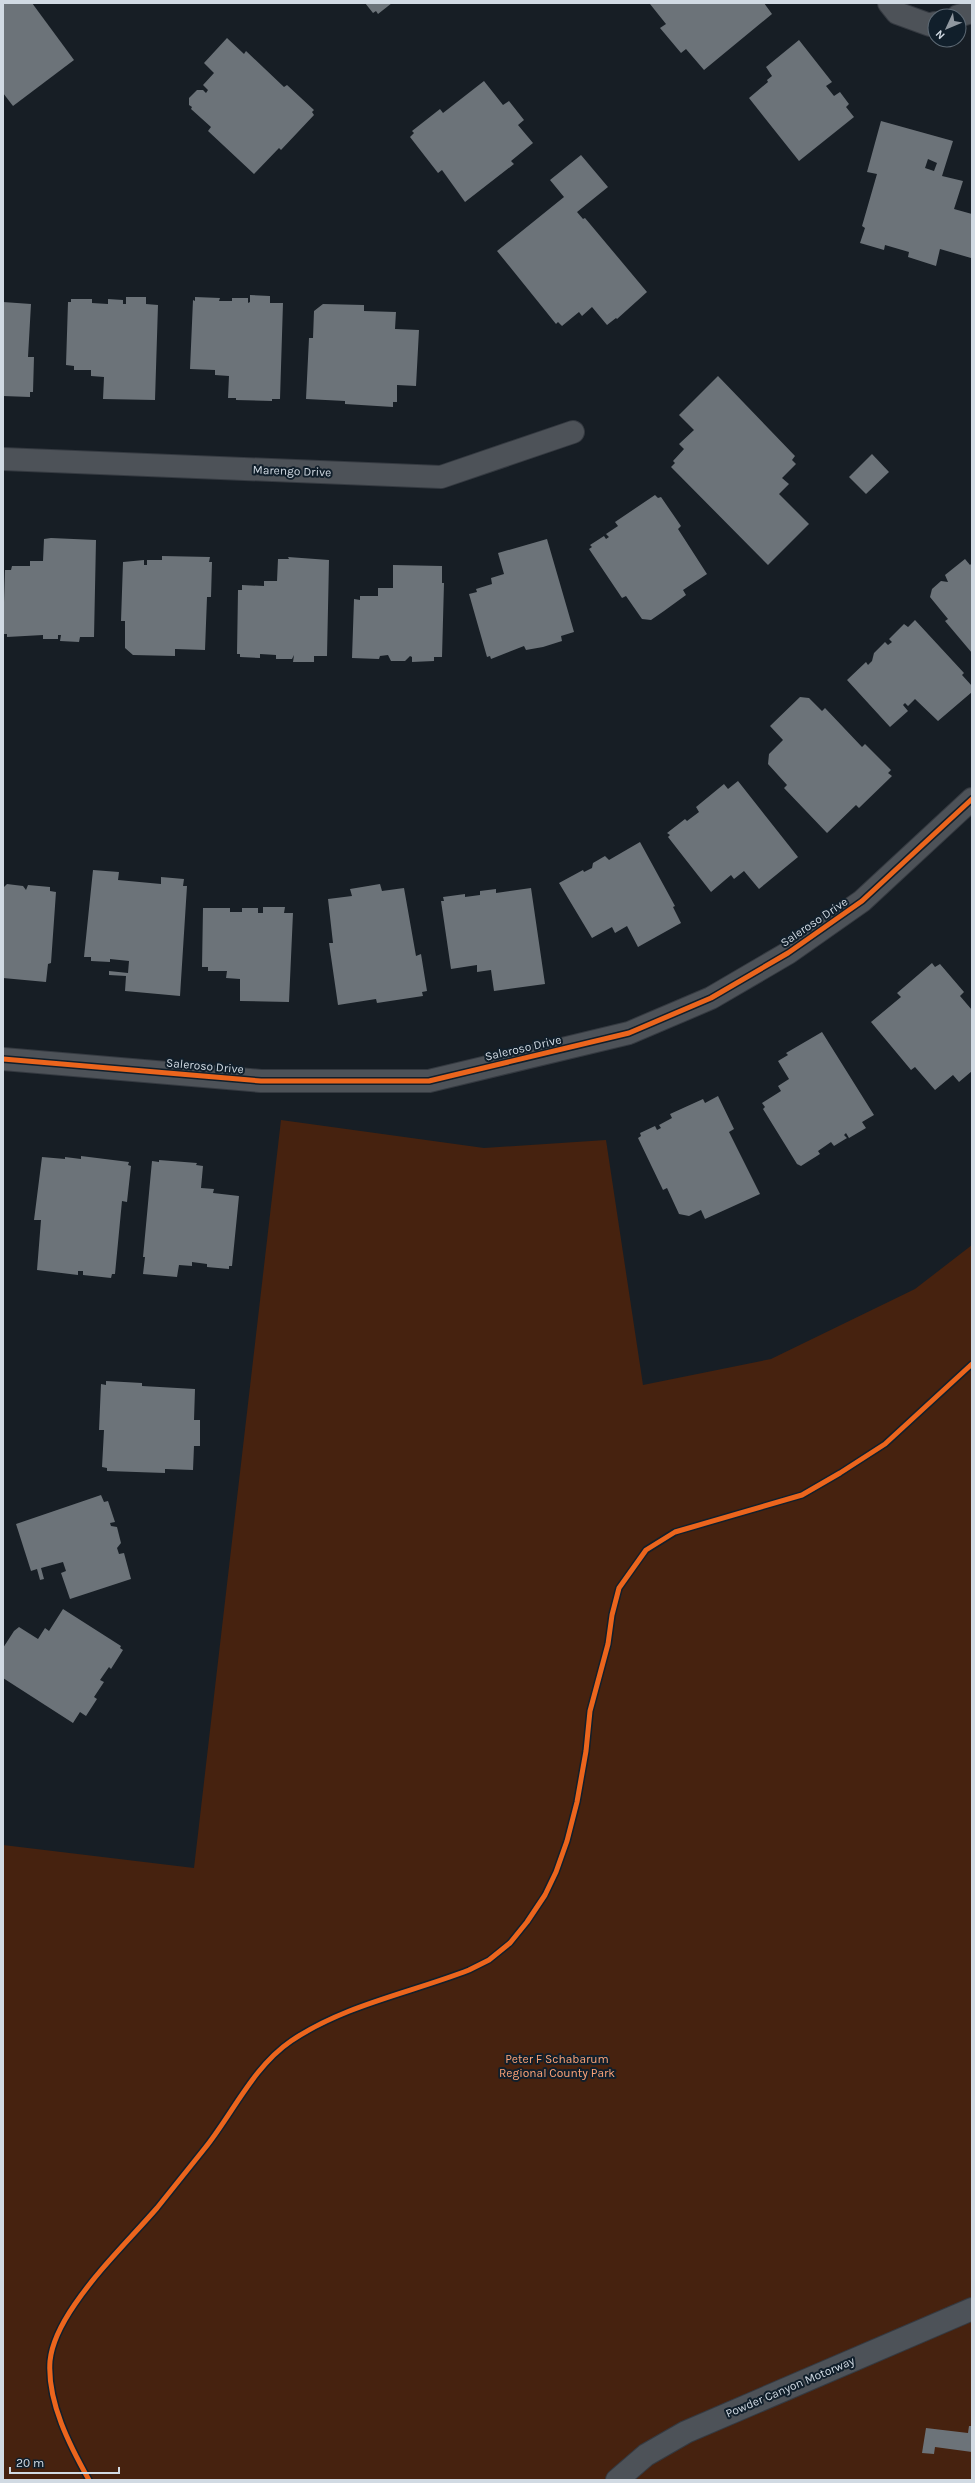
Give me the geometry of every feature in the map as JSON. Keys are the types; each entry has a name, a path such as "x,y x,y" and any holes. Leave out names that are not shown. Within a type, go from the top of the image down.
{"street":[{"path":"889,3 897,13 927,22"},
{"name":"Marengo Drive","path":"3,459 441,477 573,432"},
{"name":"Saleroso Drive","path":"3,1059 262,1081 429,1081 629,1033 710,998 788,953 862,901 972,799"},
{"name":"Powder Canyon Motorway","path":"617,2480 646,2456 686,2432 972,2309"}],"green space":[{"name":"Peter F Schabarum Regional County Park","path":"281,1120 484,1148 606,1140 643,1385 771,1359 915,1289 972,1245 972,2480 3,2480 3,1845 194,1868"}],"building":[{"path":"3,3 32,3 74,60 13,106 3,93"},
{"path":"365,3 392,3 378,14 376,11 373,13"},
{"path":"764,3 772,14 704,70 686,49 681,53 660,28 666,24 650,4"},
{"path":"227,38 244,54 246,51 284,87 287,85 314,110 312,112 314,115 281,150 279,148 254,174 208,131 211,127 191,109 192,107 189,105 189,98 197,90 203,90 206,93 208,90 203,85 214,73 204,63"},
{"path":"799,40 832,82 826,86 834,96 840,92 849,104 846,107 854,117 799,161 749,98 768,82 767,80 772,76 766,67"},
{"path":"484,81 503,105 509,101 524,120 518,125 533,143 511,161 514,164 465,202 442,170 438,173 410,137 414,133 412,131 440,109 443,113"},
{"path":"881,121 953,141 942,176 963,181 954,209 972,214 971,258 940,249 936,266 908,257 909,252 885,245 884,250 860,243 865,228 862,226 877,174 867,172","holes":["928,159 937,163 934,171 925,168"]},
{"path":"581,155 608,187 577,212 583,219 585,218 647,292 617,319 616,318 607,325 592,307 582,316 579,312 562,326 558,322 556,324 497,251 564,197 550,180"},
{"path":"250,295 270,296 270,303 283,303 280,399 272,399 272,401 236,400 236,398 228,398 229,376 215,375 215,370 190,369 193,300 195,301 195,297 220,298 219,301 232,301 232,298 248,298 248,303 250,302"},
{"path":"126,297 146,297 146,304 158,305 155,400 103,399 104,377 91,376 91,370 74,370 74,366 66,365 68,302 71,302 71,299 92,299 92,303 108,304 108,299 123,300 123,304 126,304"},
{"path":"3,302 31,304 28,357 34,357 33,392 30,392 30,397 3,396"},
{"path":"323,304 364,305 364,311 396,312 395,329 419,330 416,386 397,385 397,402 393,402 393,407 345,404 345,401 306,399 309,338 313,338 314,311"},
{"path":"718,376 795,456 792,460 796,464 782,478 789,484 779,494 809,524 768,565 671,467 675,463 673,461 684,449 679,444 694,430 679,415"},
{"path":"872,454 889,472 866,494 849,477"},
{"path":"655,495 658,498 661,497 681,526 678,529 707,574 683,590 686,595 651,620 642,619 626,596 622,598 589,549 592,547 590,545 604,536 606,539 609,537 606,534 618,526 615,522"},
{"path":"44,539 96,540 94,637 80,637 79,642 60,641 61,635 58,635 58,639 43,639 43,635 7,637 7,634 3,634 5,570 11,570 12,566 30,566 30,561 43,561"},
{"path":"547,539 574,632 561,636 562,641 543,647 526,650 524,646 491,659 490,656 487,657 469,594 477,592 476,589 492,584 491,578 504,574 498,553"},
{"path":"162,556 210,557 209,562 212,562 211,597 207,597 205,650 175,649 175,656 133,655 125,648 125,621 121,621 123,562 144,560 144,565 147,565 147,560 162,560"},
{"path":"288,557 329,560 327,656 314,656 314,662 293,662 294,655 292,659 276,659 276,655 260,654 260,658 240,657 240,654 237,654 238,590 242,590 242,585 264,586 264,581 277,581 278,559 289,559"},
{"path":"965,559 970,565 972,563 972,653 945,621 948,619 930,597 932,589 941,581 948,582 945,575"},
{"path":"393,565 442,566 442,583 444,583 442,657 434,657 434,661 412,662 412,657 410,656 405,661 391,661 388,655 380,656 379,659 352,658 354,599 360,600 360,596 378,596 378,588 393,588"},
{"path":"915,620 964,673 962,675 972,686 972,692 938,721 915,699 908,706 905,703 903,705 908,711 890,727 847,680 866,662 868,665 872,661 874,653 885,642 888,645 892,642 889,639 904,624 908,627"},
{"path":"800,697 809,698 822,711 825,708 862,747 865,744 891,770 888,773 892,776 859,808 856,805 827,833 784,788 787,785 768,764 769,754 783,740 770,726"},
{"path":"738,781 798,857 759,889 744,871 734,879 731,875 711,892 668,837 670,835 667,833 685,819 687,821 699,812 696,807 724,784 728,789"},
{"path":"640,842 675,906 673,907 681,923 638,947 627,926 615,933 612,927 592,938 559,883 583,870 584,872 592,868 593,863 605,856 609,860"},
{"path":"93,870 119,872 118,880 161,884 161,877 184,879 183,886 187,886 180,996 125,991 126,976 109,975 109,971 128,973 129,961 110,959 110,962 91,961 91,957 84,957"},
{"path":"7,884 23,886 26,890 28,885 50,887 50,891 56,892 51,963 48,964 46,982 3,978 3,888"},
{"path":"380,884 382,891 404,888 416,956 421,954 427,991 422,992 423,996 377,1003 376,999 338,1005 329,943 333,943 328,899 352,896 350,889"},
{"path":"531,888 545,984 494,991 491,970 477,972 477,965 451,969 441,901 444,901 443,897 465,894 465,897 480,895 480,891 496,889 496,893"},
{"path":"263,907 285,907 284,913 293,913 289,1002 240,1001 240,979 226,978 227,971 208,971 208,967 202,967 203,908 230,908 230,912 242,912 242,908 258,908 258,913 263,913"},
{"path":"932,963 935,967 940,964 964,992 960,996 972,1010 972,1071 959,1082 953,1075 935,1090 915,1067 911,1070 871,1022 901,997 897,993"},
{"path":"822,1032 874,1115 862,1122 866,1128 849,1138 846,1133 844,1135 847,1138 834,1146 831,1142 818,1151 820,1154 801,1166 797,1164 763,1109 765,1107 762,1103 781,1091 778,1086 789,1079 778,1061 788,1055 786,1053"},
{"path":"718,1096 734,1129 729,1132 760,1194 705,1219 701,1210 689,1216 679,1214 667,1188 663,1190 638,1138 641,1136 640,1133 655,1126 657,1130 661,1128 659,1125 672,1118 670,1114 703,1099 705,1103"},
{"path":"81,1156 129,1162 128,1165 131,1166 127,1202 122,1201 115,1274 112,1274 111,1278 83,1275 83,1271 78,1271 78,1275 37,1270 41,1220 34,1220 42,1157 81,1159"},
{"path":"159,1160 197,1163 196,1165 203,1166 201,1188 214,1189 213,1193 239,1196 232,1266 229,1266 229,1269 207,1267 207,1264 192,1262 192,1266 179,1265 177,1277 143,1274 145,1257 143,1257 152,1161 159,1162"},
{"path":"106,1381 142,1383 142,1386 195,1389 194,1420 200,1420 200,1446 194,1446 193,1470 165,1469 165,1473 107,1471 107,1468 102,1467 104,1430 99,1430 101,1384 106,1385"},
{"path":"101,1495 104,1502 108,1501 115,1522 110,1523 111,1526 117,1527 121,1543 117,1548 119,1554 124,1553 131,1579 70,1599 61,1573 66,1571 63,1562 41,1568 44,1579 40,1580 37,1569 31,1571 16,1524"},
{"path":"63,1609 121,1646 120,1648 123,1650 111,1669 109,1667 100,1680 104,1682 94,1697 97,1699 86,1716 80,1712 73,1723 3,1678 3,1648 14,1631 19,1627 38,1639 45,1628 49,1631"},
{"path":"969,2426 972,2426 972,2452 935,2447 934,2454 922,2453 926,2428 968,2433"}],"cycle path":[{"path":"3,1059 261,1081 429,1081 629,1033 711,998 788,953 862,901 972,799"},
{"path":"89,2480 74,2453 61,2423 52,2392 50,2376 51,2353 59,2331 67,2317 84,2291 114,2255 157,2208 205,2148 254,2077 278,2052 291,2041 333,2018 469,1970 489,1960 510,1943 527,1922 545,1895 556,1872 567,1841 577,1802 586,1751 590,1711 608,1644 612,1615 619,1588 646,1550 675,1532 802,1495 885,1444 972,1364"}]}
